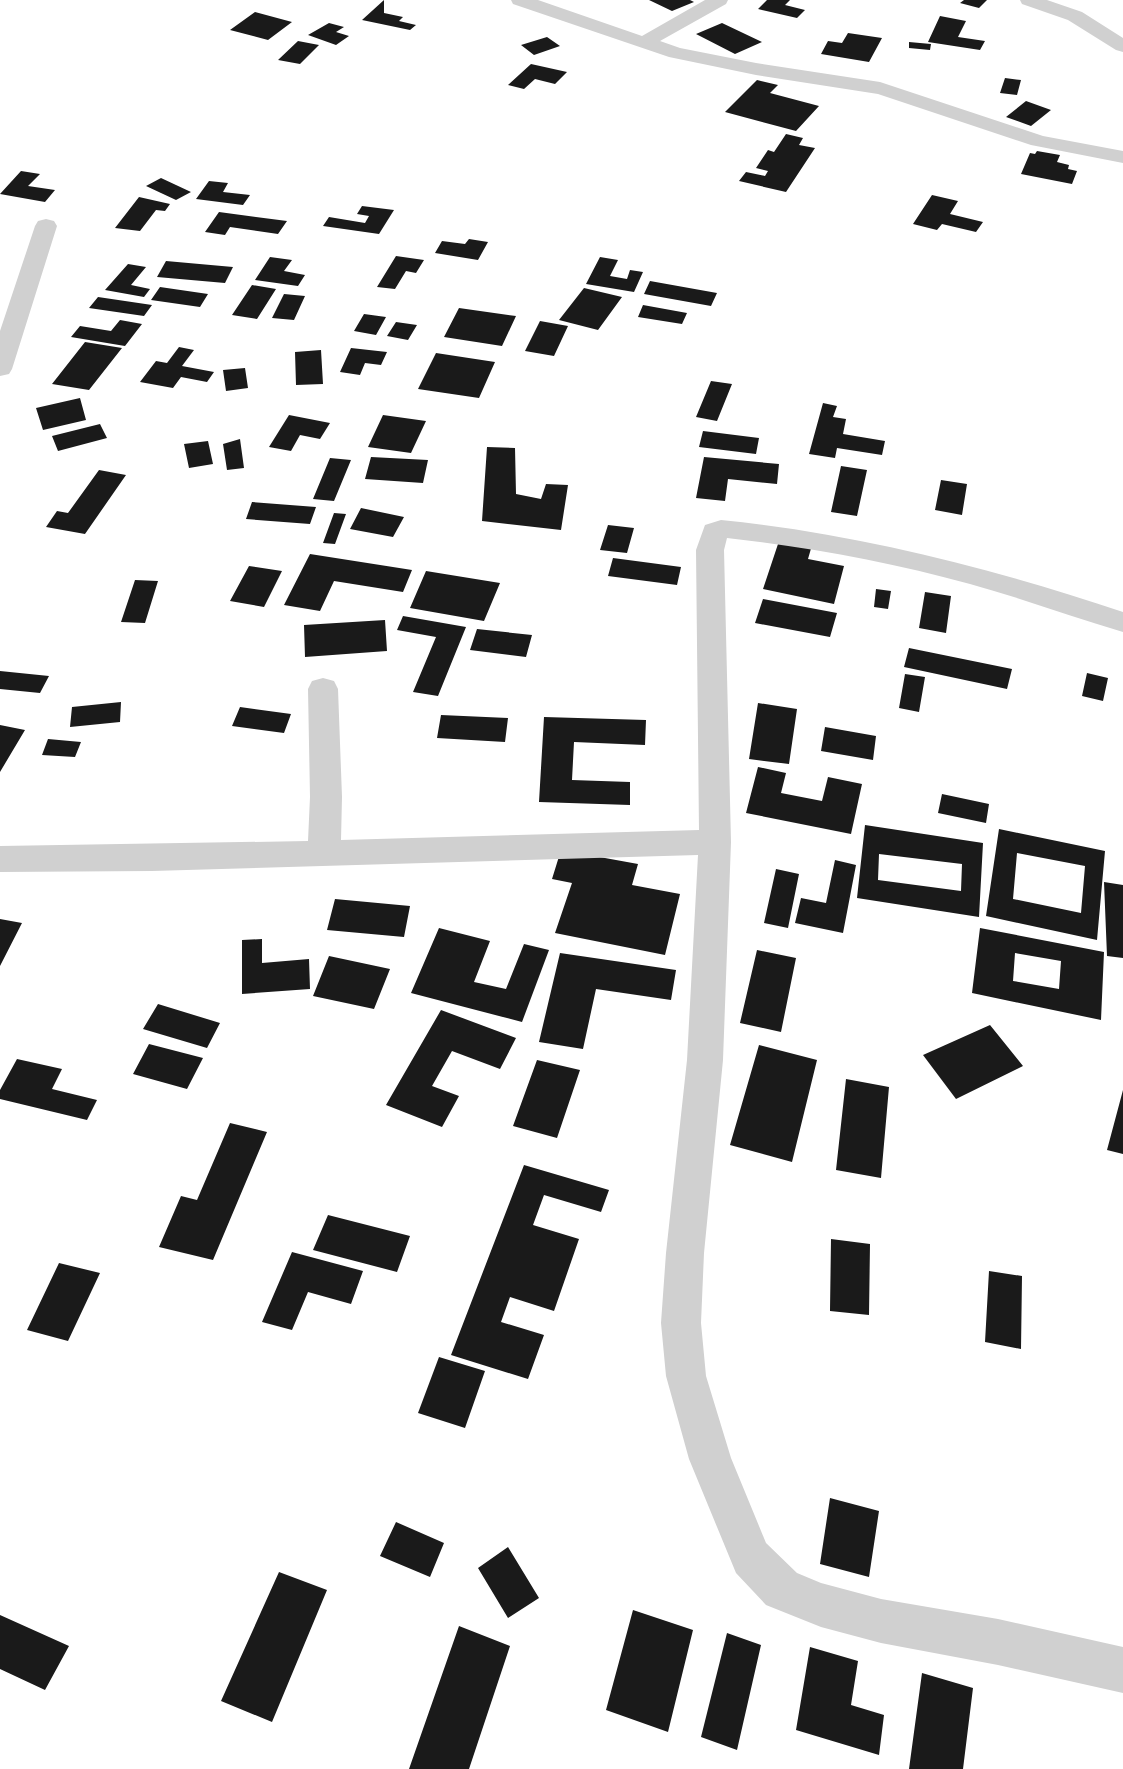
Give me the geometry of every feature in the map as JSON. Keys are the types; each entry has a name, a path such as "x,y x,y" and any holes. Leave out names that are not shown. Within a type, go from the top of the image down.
{"street":[{"path":"520,0 643,43 709,60 880,88 1038,141 1123,157"},
{"path":"643,43 719,0"},
{"path":"1029,0 1075,16 1123,46"},
{"path":"0,369 8,322 46,226"},
{"path":"1123,622 991,580 904,559 784,536 721,529 715,531 710,550 715,842 705,1059 685,1253 681,1323 686,1376 710,1460 751,1558 782,1589 821,1605 881,1622 999,1642 1123,1670"},
{"path":"323,689 326,797 324,853"},
{"path":"0,859 715,842"}],"building":[{"path":"384,0 384,13 403,17 399,21 416,25 410,30 362,20"},
{"path":"649,0 690,0 694,2 672,11"},
{"path":"767,0 790,0 785,5 805,10 797,18 758,9"},
{"path":"964,0 987,0 979,8 960,3"},
{"path":"255,12 292,22 268,40 230,30"},
{"path":"940,16 966,21 958,37 985,41 980,50 928,42"},
{"path":"329,23 344,27 336,32 349,36 336,45 308,35"},
{"path":"722,23 762,42 735,54 696,34"},
{"path":"848,33 882,38 869,62 821,54 828,41 842,43"},
{"path":"547,37 560,46 534,55 521,45"},
{"path":"298,41 319,45 300,64 278,60"},
{"path":"909,42 931,44 930,50 909,48"},
{"path":"531,64 567,72 555,84 535,79 524,89 508,85"},
{"path":"1005,78 1021,80 1017,95 1000,93"},
{"path":"757,80 778,85 770,93 819,106 796,131 725,112"},
{"path":"1026,101 1051,110 1031,126 1006,117"},
{"path":"786,134 803,138 799,145 815,148 786,192 739,181 746,172 765,176 768,171 756,168 768,150 774,152"},
{"path":"1037,151 1060,155 1057,162 1069,165 1068,169 1077,171 1072,184 1021,174 1030,153 1035,154"},
{"path":"21,171 40,174 28,186 55,190 45,202 0,194"},
{"path":"161,178 191,192 176,200 146,186"},
{"path":"209,181 228,183 223,192 250,195 243,205 196,199"},
{"path":"932,195 958,201 950,214 983,222 976,232 942,224 937,230 913,224"},
{"path":"139,197 170,204 165,211 156,210 140,231 115,228"},
{"path":"362,206 394,210 379,234 323,226 329,217 365,223 369,216 357,214"},
{"path":"219,212 287,221 278,234 230,227 225,235 205,232"},
{"path":"469,239 488,242 478,260 435,253 442,241 465,244"},
{"path":"396,256 424,260 416,273 406,271 395,289 377,287"},
{"path":"270,257 292,260 284,271 305,275 298,286 255,280"},
{"path":"600,257 618,260 610,276 627,279 630,270 643,272 634,292 586,284"},
{"path":"166,261 233,267 225,283 157,277"},
{"path":"128,264 146,267 131,285 150,289 144,297 105,290"},
{"path":"650,281 717,293 711,306 644,294"},
{"path":"252,285 276,289 257,319 232,315"},
{"path":"160,287 208,294 200,307 151,300"},
{"path":"584,288 622,297 598,330 559,320"},
{"path":"284,294 305,296 294,320 272,318"},
{"path":"98,297 152,305 144,316 89,308"},
{"path":"643,305 687,313 682,324 638,317"},
{"path":"459,308 516,316 502,346 444,337"},
{"path":"364,314 386,317 376,335 354,331"},
{"path":"120,320 142,324 125,346 71,337 80,326 111,331"},
{"path":"540,321 568,326 554,356 525,351"},
{"path":"396,322 417,325 408,340 387,336"},
{"path":"85,342 122,348 89,390 52,384"},
{"path":"179,347 194,350 182,366 214,372 207,382 181,377 173,388 140,382 156,361 167,363"},
{"path":"351,348 387,352 381,365 365,363 360,375 340,372"},
{"path":"321,350 323,384 296,385 295,352"},
{"path":"436,353 495,362 479,398 418,389"},
{"path":"245,368 248,388 226,391 223,370"},
{"path":"711,381 732,384 717,421 696,417"},
{"path":"80,398 86,420 43,430 36,408"},
{"path":"823,403 837,406 833,417 846,419 843,434 885,441 882,455 837,448 835,458 809,454"},
{"path":"289,415 330,423 320,439 300,435 291,451 269,447"},
{"path":"383,415 426,421 411,453 368,447"},
{"path":"100,424 107,438 58,451 52,436"},
{"path":"703,431 759,438 756,454 699,447"},
{"path":"240,439 244,468 227,470 223,444"},
{"path":"208,441 213,464 189,468 184,444"},
{"path":"487,447 515,448 516,494 541,499 546,484 568,485 561,530 482,521"},
{"path":"371,457 428,460 423,483 365,479"},
{"path":"704,457 779,464 777,484 728,479 725,501 696,498"},
{"path":"330,458 351,460 334,501 313,499"},
{"path":"841,466 867,470 857,516 831,512"},
{"path":"99,470 126,475 85,534 46,527 57,511 68,513"},
{"path":"941,480 967,484 962,515 935,510"},
{"path":"252,502 316,507 310,524 246,519"},
{"path":"361,508 404,517 393,537 350,529"},
{"path":"334,513 346,514 335,544 323,543"},
{"path":"608,525 634,528 627,553 600,550"},
{"path":"780,538 812,545 808,559 844,566 834,604 763,589"},
{"path":"310,554 412,570 403,592 334,581 320,611 284,605"},
{"path":"613,558 681,567 677,585 608,576"},
{"path":"249,566 282,571 264,607 230,601"},
{"path":"426,571 500,583 484,621 410,608"},
{"path":"135,580 158,581 145,623 121,622"},
{"path":"876,589 891,591 888,609 874,607"},
{"path":"925,592 951,596 946,633 919,628"},
{"path":"763,599 837,613 830,637 755,623"},
{"path":"403,616 466,627 438,696 413,692 436,637 397,630"},
{"path":"385,620 387,651 305,657 304,625"},
{"path":"477,629 532,635 526,657 470,650"},
{"path":"909,648 1012,669 1007,689 904,667"},
{"path":"0,671 49,676 40,693 0,689"},
{"path":"1087,673 1108,678 1103,701 1082,696"},
{"path":"905,674 925,677 919,712 899,708"},
{"path":"121,702 120,722 70,727 72,707"},
{"path":"758,703 797,709 789,764 749,759"},
{"path":"240,707 291,714 284,733 232,726"},
{"path":"441,715 508,718 505,742 437,738"},
{"path":"544,717 646,720 645,745 574,742 572,780 630,782 630,805 539,802"},
{"path":"0,725 25,730 0,772"},
{"path":"825,727 876,736 873,760 821,751"},
{"path":"48,739 81,742 75,757 42,755"},
{"path":"758,767 786,773 781,793 822,801 828,777 862,784 851,834 746,813"},
{"path":"942,794 989,804 986,823 938,813"},
{"path":"865,825 983,843 979,917 857,898","holes":["879,854 962,864 961,891 878,880"]},
{"path":"999,829 1105,851 1097,940 986,916","holes":["1017,853 1085,866 1081,913 1013,899"]},
{"path":"561,850 638,864 632,885 680,894 665,955 555,933 572,883 552,879"},
{"path":"835,860 856,865 843,933 795,923 801,898 826,903"},
{"path":"776,869 799,874 788,928 764,923"},
{"path":"1104,882 1123,885 1123,958 1107,956"},
{"path":"335,899 410,906 404,937 327,930"},
{"path":"0,919 22,923 0,966"},
{"path":"439,928 490,941 474,982 506,989 524,944 549,950 522,1022 411,993"},
{"path":"980,928 1104,952 1101,1020 972,993","holes":["1015,953 1061,961 1059,989 1013,981"]},
{"path":"262,939 262,963 309,959 310,989 242,994 242,940"},
{"path":"757,950 796,958 781,1032 740,1023"},
{"path":"560,953 676,970 671,1000 596,989 583,1049 539,1042"},
{"path":"329,956 390,969 374,1009 313,996"},
{"path":"158,1004 220,1023 207,1048 143,1029"},
{"path":"441,1010 516,1038 500,1069 452,1051 432,1086 459,1096 442,1127 386,1105"},
{"path":"990,1025 1023,1066 956,1099 923,1055"},
{"path":"149,1044 203,1058 187,1089 133,1074"},
{"path":"759,1045 817,1060 792,1162 730,1145"},
{"path":"17,1059 62,1069 52,1089 97,1100 87,1120 0,1099 0,1090"},
{"path":"537,1060 580,1070 557,1138 513,1126"},
{"path":"846,1079 889,1087 881,1178 836,1170"},
{"path":"1123,1090 1123,1154 1107,1150"},
{"path":"230,1123 267,1132 213,1260 159,1247 181,1196 197,1200"},
{"path":"524,1165 609,1190 601,1212 544,1195 533,1225 579,1239 554,1311 510,1297 501,1322 544,1335 528,1379 451,1355"},
{"path":"328,1215 410,1236 397,1272 313,1250"},
{"path":"831,1239 870,1244 869,1315 830,1311"},
{"path":"292,1252 363,1271 351,1304 308,1292 292,1330 262,1322"},
{"path":"59,1263 100,1273 68,1341 27,1330"},
{"path":"989,1271 1022,1276 1021,1349 985,1342"},
{"path":"439,1357 485,1371 465,1428 418,1413"},
{"path":"830,1498 879,1511 869,1577 820,1564"},
{"path":"396,1522 444,1543 430,1577 380,1556"},
{"path":"508,1547 539,1598 508,1618 478,1568"},
{"path":"279,1572 327,1590 272,1722 221,1701"},
{"path":"633,1610 693,1630 668,1732 606,1710"},
{"path":"0,1615 69,1646 45,1690 0,1669"},
{"path":"459,1626 510,1646 469,1769 409,1769"},
{"path":"727,1633 761,1645 737,1750 701,1737"},
{"path":"810,1647 858,1661 851,1705 884,1715 879,1755 796,1730"},
{"path":"922,1673 973,1688 963,1769 909,1769"}]}
